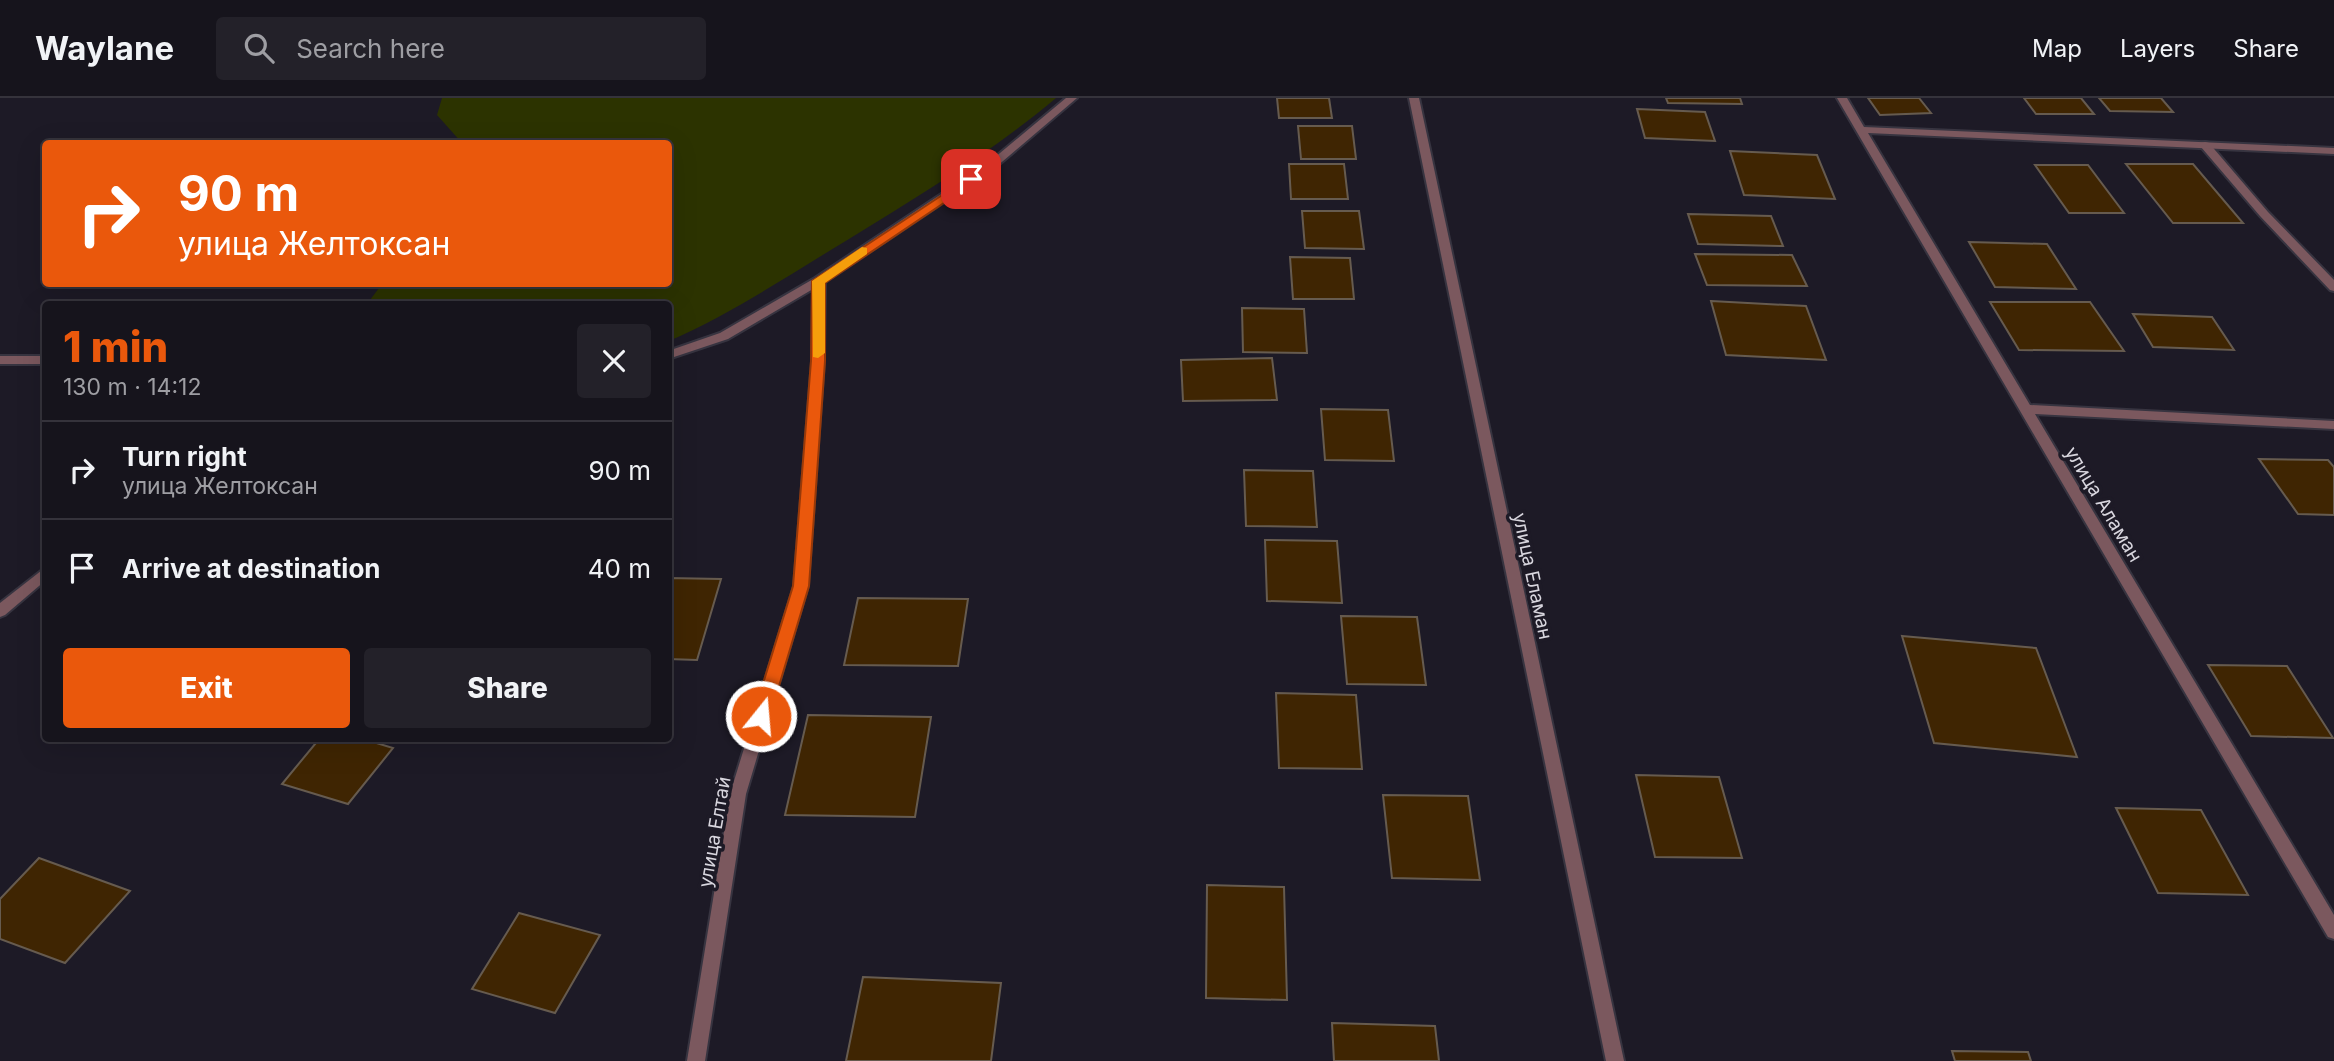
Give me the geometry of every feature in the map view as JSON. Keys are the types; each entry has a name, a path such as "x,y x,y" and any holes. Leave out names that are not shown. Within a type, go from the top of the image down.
{"street":[{"path":"672,354 724,336 819,281 992,165 1072,98"},
{"name":"улица Еламан","path":"1413,98 1615,1061"},
{"name":"улица Аламан","path":"1842,98 2334,931"},
{"path":"1860,130 2334,151"},
{"path":"2205,145 2264,214 2334,287"},
{"name":"улица Елтай","path":"696,1061 738,794 801,586 818,361 819,281"},
{"path":"0,360 42,360"},
{"path":"2026,409 2334,425"},
{"path":"0,611 42,575"}],"green space":[{"path":"442,98 1056,98 981,155 902,206 783,280 672,340 672,301 369,301 380,287 672,287 672,140 459,140 437,115"}],"building":[{"path":"1277,98 1329,98 1332,118 1279,118"},
{"path":"1666,98 1740,98 1742,104 1668,103"},
{"path":"1868,98 1919,98 1931,113 1880,115"},
{"path":"2024,98 2081,98 2094,114 2036,114"},
{"path":"2099,98 2161,98 2173,112 2110,111"},
{"path":"1637,109 1705,112 1715,141 1645,138"},
{"path":"1298,126 1352,126 1356,159 1301,159"},
{"path":"1730,151 1817,155 1835,199 1744,195"},
{"path":"1289,164 1344,164 1348,199 1291,199"},
{"path":"2126,164 2193,164 2243,223 2173,223"},
{"path":"2035,165 2088,165 2124,213 2069,213"},
{"path":"1302,211 1359,211 1364,249 1305,248"},
{"path":"1688,214 1771,216 1783,246 1698,244"},
{"path":"1969,242 2047,244 2076,289 1995,287"},
{"path":"1695,254 1792,255 1807,286 1707,285"},
{"path":"1290,257 1350,258 1354,299 1293,299"},
{"path":"1711,301 1806,306 1826,360 1726,355"},
{"path":"1990,302 2090,302 2124,351 2019,350"},
{"path":"1242,308 1304,309 1307,353 1243,352"},
{"path":"2133,314 2212,317 2234,350 2153,347"},
{"path":"1272,358 1277,400 1183,401 1181,360"},
{"path":"1321,409 1388,410 1394,461 1325,460"},
{"path":"2259,459 2328,460 2334,467 2334,515 2298,514"},
{"path":"1244,470 1313,471 1317,527 1246,526"},
{"path":"1265,540 1337,541 1342,603 1267,601"},
{"path":"672,578 721,579 697,660 672,659"},
{"path":"858,598 968,599 958,666 844,665"},
{"path":"1341,616 1417,617 1426,685 1347,684"},
{"path":"1902,636 2036,648 2077,757 1934,743"},
{"path":"2208,665 2287,666 2333,738 2251,736"},
{"path":"1276,693 1356,695 1362,769 1279,768"},
{"path":"808,715 931,717 915,817 785,815"},
{"path":"317,742 373,742 393,748 348,804 282,784"},
{"path":"1636,775 1719,777 1742,858 1655,857"},
{"path":"1383,795 1468,796 1480,880 1392,878"},
{"path":"2116,808 2201,810 2248,895 2158,893"},
{"path":"39,858 130,891 65,963 0,939 0,899"},
{"path":"1207,885 1284,887 1287,1000 1206,998"},
{"path":"519,913 600,935 555,1013 472,989"},
{"path":"863,977 1001,983 991,1061 846,1061"},
{"path":"1332,1023 1435,1026 1439,1061 1334,1061"},
{"path":"1952,1051 2028,1052 2031,1061 1955,1061"}],"slow traffic":[{"path":"818,353 819,281 862,251"}],"route":[{"path":"761,716 801,586 818,361 819,281 971,179"}]}
